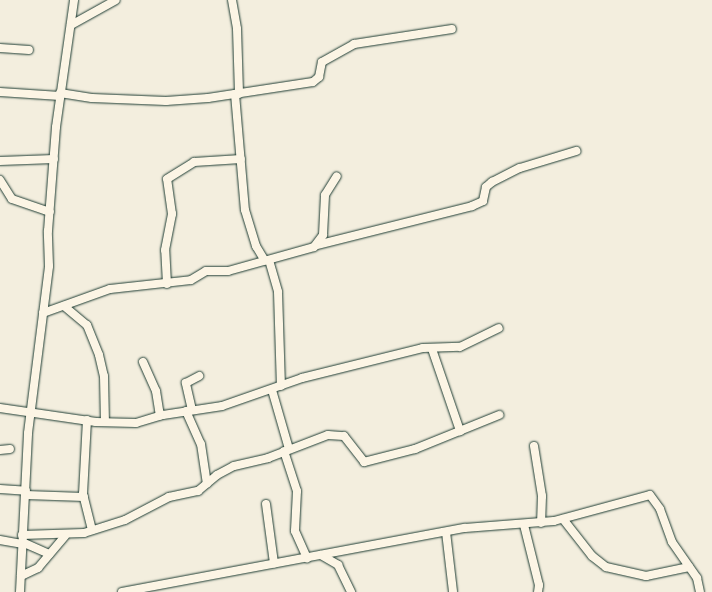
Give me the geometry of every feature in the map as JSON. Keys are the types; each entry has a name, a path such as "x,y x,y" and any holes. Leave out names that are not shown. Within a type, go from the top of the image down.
{"street":[{"path":"20,592 31,411 49,266 50,212 60,94 74,0"},
{"path":"70,25 116,0"},
{"path":"232,0 237,29 237,94 245,210 256,246 267,261 278,292 281,386"},
{"path":"0,92 166,101 237,94 316,81 322,62 354,44 452,30"},
{"path":"0,48 29,50"},
{"path":"43,313 120,287 167,284 191,280 206,271 228,271 317,245 472,206 483,201 486,188 492,182 520,168 576,151"},
{"path":"0,161 54,159"},
{"path":"167,284 165,250 172,214 167,178 194,162 241,159"},
{"path":"317,245 323,235 325,196 337,176"},
{"path":"0,180 12,199 50,212"},
{"path":"64,306 87,325 99,355 104,376 105,422"},
{"path":"0,408 105,422 136,423 160,416 222,406 281,386 432,348 460,347 499,328"},
{"path":"432,348 460,431"},
{"path":"143,362 156,391 160,416"},
{"path":"199,376 186,383 189,411 201,444 207,484"},
{"path":"272,390 296,491 295,531 307,558"},
{"path":"0,540 66,536 92,530 141,514 169,497 198,491 234,466 339,434 349,441 364,462 415,449 499,415"},
{"path":"87,420 84,497 92,530"},
{"path":"534,446 543,508 541,523"},
{"path":"0,450 10,449"},
{"path":"0,489 26,493 84,497"},
{"path":"122,592 446,532 541,523 650,494 660,509 672,542 689,567 700,592"},
{"path":"266,504 274,563"},
{"path":"563,518 592,556 606,568 646,576 689,567"},
{"path":"524,525 538,592"},
{"path":"446,532 453,592"},
{"path":"21,576 38,568 66,536"},
{"path":"22,540 49,554"},
{"path":"321,555 338,566 351,592"}]}
